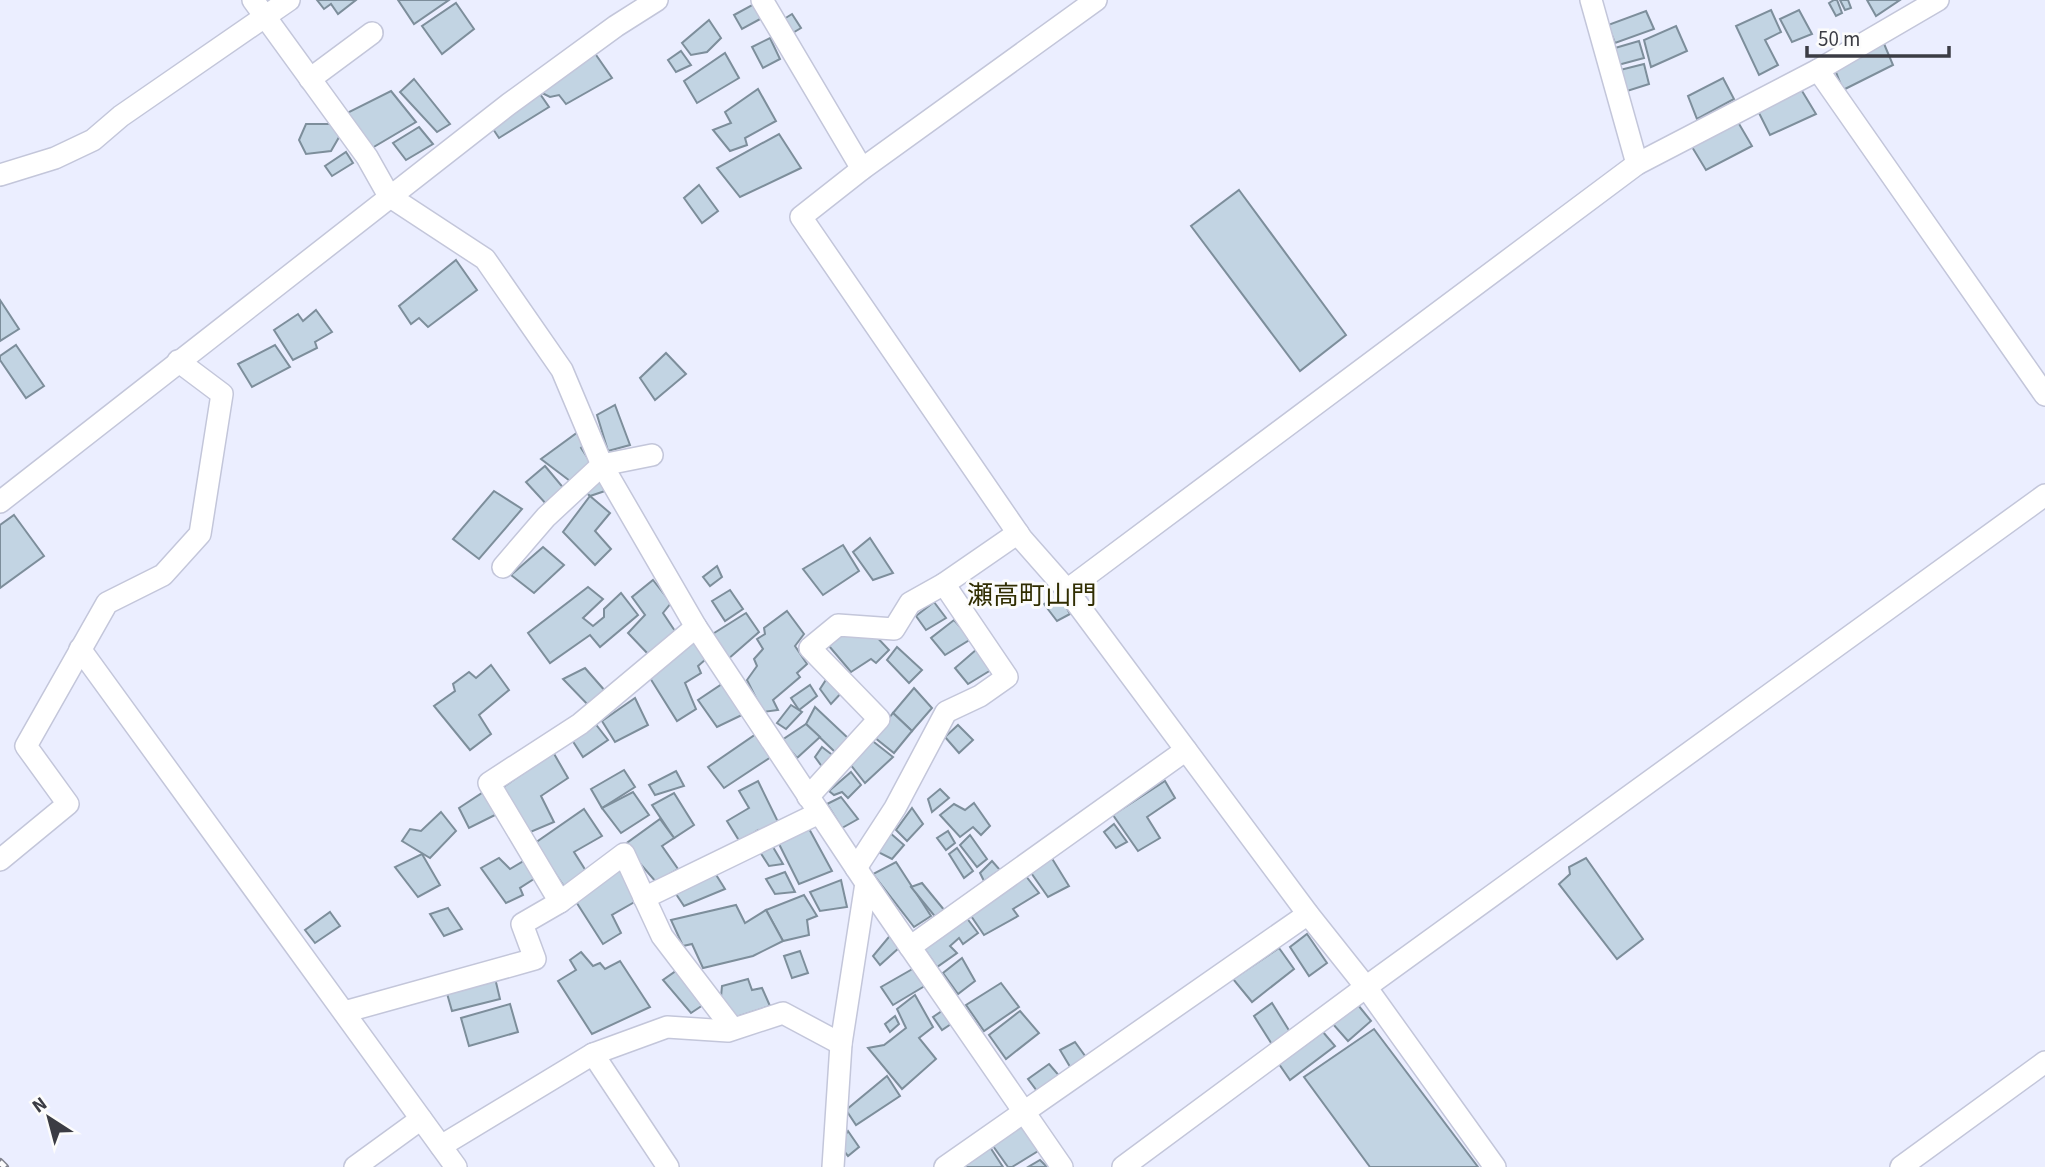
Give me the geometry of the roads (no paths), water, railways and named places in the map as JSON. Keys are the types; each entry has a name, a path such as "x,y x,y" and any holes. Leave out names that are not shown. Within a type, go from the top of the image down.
{"street":[{"path":"0,175 55,158 93,140 259,8 289,0"},
{"path":"0,502 519,96 657,0"},
{"path":"762,0 862,169"},
{"path":"1096,0 862,169 801,217 1018,533 1067,590 1308,914 1366,987 1495,1167"},
{"path":"1591,0 1637,164"},
{"path":"1067,590 1637,164 1818,70 1938,0"},
{"path":"259,8 367,157 389,197 485,259 562,370 602,465 696,626 861,876 1062,1167"},
{"path":"310,79 372,33"},
{"path":"1818,70 2045,395"},
{"path":"0,860 68,804 26,746 107,603 163,575 200,534 222,394 178,361"},
{"path":"503,567 546,517 602,465 652,455"},
{"path":"1123,1167 1366,987 2045,495"},
{"path":"645,898 814,805 879,719 810,648 838,625 894,629 910,603 944,584 1018,533"},
{"path":"833,1167 841,1044 861,876 946,712 980,696 1007,677 944,584"},
{"path":"560,902 489,783 580,724 696,626"},
{"path":"80,649 456,1167"},
{"path":"910,947 1186,750"},
{"path":"344,1012 535,959 522,924 560,902 624,855 662,936 733,1029"},
{"path":"945,1167 1308,914"},
{"path":"441,1146 593,1054 667,1027 728,1031 783,1013 841,1044"},
{"path":"593,1054 668,1167"},
{"path":"1901,1167 2045,1062"},
{"path":"355,1167 421,1119"}],"railway":[{"path":"0,1162 5,1167"}],"district":[{"name":"瀬高町山門","path":"1032,595"}]}
